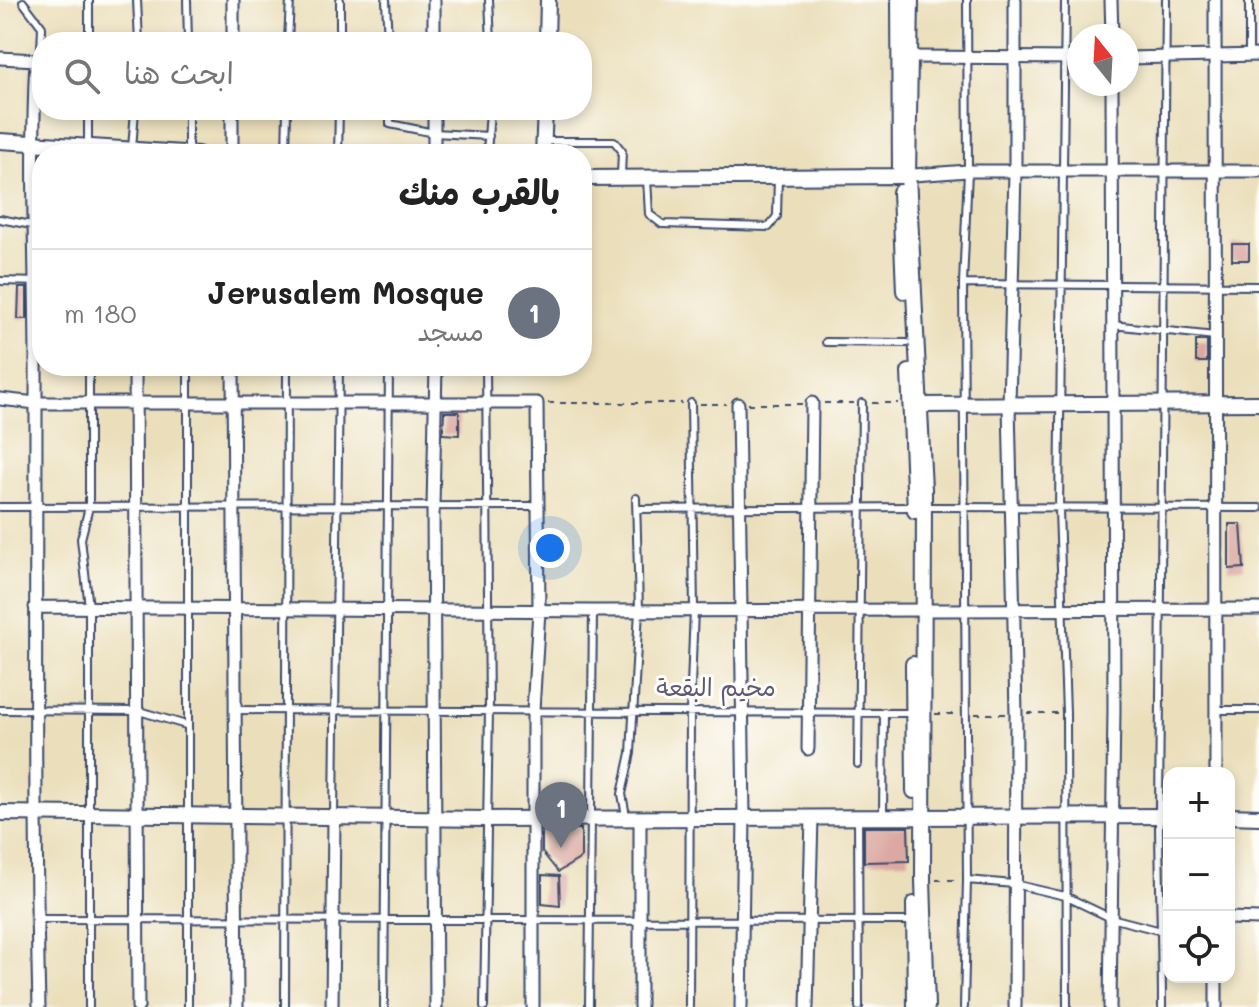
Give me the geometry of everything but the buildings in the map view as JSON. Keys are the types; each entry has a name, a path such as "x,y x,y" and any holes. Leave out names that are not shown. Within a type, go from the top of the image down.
{"street":[{"path":"233,0 233,32"},
{"path":"434,0 434,32"},
{"path":"539,32 540,0"},
{"path":"547,32 548,0"},
{"path":"899,0 907,343 916,404"},
{"path":"911,0 904,175 919,507 919,816 914,921 915,1007"},
{"path":"1015,0 1015,172 1009,405 1015,1007"},
{"path":"1111,0 1112,24"},
{"path":"1215,0 1216,767"},
{"path":"0,58 32,54"},
{"path":"1139,58 1254,55"},
{"path":"910,57 1064,58"},
{"path":"1110,1007 1114,609 1112,96"},
{"path":"32,143 34,120"},
{"path":"232,120 232,144"},
{"path":"434,120 434,144"},
{"path":"539,120 541,144"},
{"path":"542,144 544,120"},
{"path":"0,141 39,144"},
{"path":"592,179 904,175 968,171 1259,171"},
{"path":"37,376 35,815 39,1007"},
{"path":"135,376 139,507 138,1007"},
{"path":"233,376 237,1007"},
{"path":"435,376 433,507 436,1007"},
{"path":"0,399 36,403 537,403 539,610 533,711 533,1007"},
{"path":"808,749 812,403"},
{"path":"916,404 1259,403"},
{"path":"738,404 744,817 741,1007"},
{"path":"35,607 593,611 1259,609"},
{"path":"918,611 913,713 927,1007"},
{"path":"0,813 485,819 1163,816"},
{"path":"1235,816 1259,817"},
{"path":"332,1007 334,817"},
{"path":"807,1007 812,817"},
{"path":"633,819 640,923 640,1007"},
{"path":"1235,918 1259,919"},
{"path":"1216,983 1216,1007"}],"lane":[{"path":"89,0 89,32"},
{"path":"137,0 139,32"},
{"path":"187,0 188,32"},
{"path":"288,32 290,0"},
{"path":"340,0 340,32"},
{"path":"386,0 388,32"},
{"path":"489,0 491,32"},
{"path":"964,1007 967,506 963,284 968,171 967,0"},
{"path":"1065,0 1059,510 1066,713 1067,1007"},
{"path":"1164,767 1161,172 1166,0"},
{"path":"1249,0 1254,55"},
{"path":"23,2 42,27 42,32"},
{"path":"88,120 88,144"},
{"path":"133,144 134,120"},
{"path":"188,120 188,144"},
{"path":"286,144 287,120"},
{"path":"338,144 339,120"},
{"path":"390,120 390,124 434,133 489,136"},
{"path":"488,144 490,120"},
{"path":"590,144 614,141 622,151 620,180"},
{"path":"647,179 649,214 662,224 769,227 777,216 778,177"},
{"path":"0,219 32,225"},
{"path":"0,281 32,282"},
{"path":"963,284 1259,286"},
{"path":"1112,325 1215,336"},
{"path":"826,342 907,343"},
{"path":"89,376 89,507 81,539 89,607 89,1007"},
{"path":"188,376 188,1007"},
{"path":"285,1007 287,376"},
{"path":"334,817 339,376"},
{"path":"384,1007 389,376"},
{"path":"484,1007 489,710 486,376"},
{"path":"689,1007 690,711 694,610 690,508 691,403"},
{"path":"858,764 862,403"},
{"path":"633,819 622,794 635,711 639,610 636,498"},
{"path":"0,507 233,509 286,506 539,506"},
{"path":"637,509 967,506 1009,510 1259,508"},
{"path":"589,1007 593,611"},
{"path":"0,710 139,711 186,725"},
{"path":"234,710 913,713"},
{"path":"1216,710 1259,710"},
{"path":"883,816 884,712"},
{"path":"858,816 859,1007"},
{"path":"1164,839 1166,911"},
{"path":"967,880 1014,884 1065,896 1111,918 1163,931"},
{"path":"37,919 237,918 384,922 534,919 640,923 914,921"},
{"path":"1162,1007 1163,983"}],"path":[{"path":"537,403 916,404"},
{"path":"923,880 967,880"}],"place":[{"name":"Jerusalem Mosque","path":"561,848"}],"district":[{"name":"مخيم البقعة","path":"716,688"}]}
